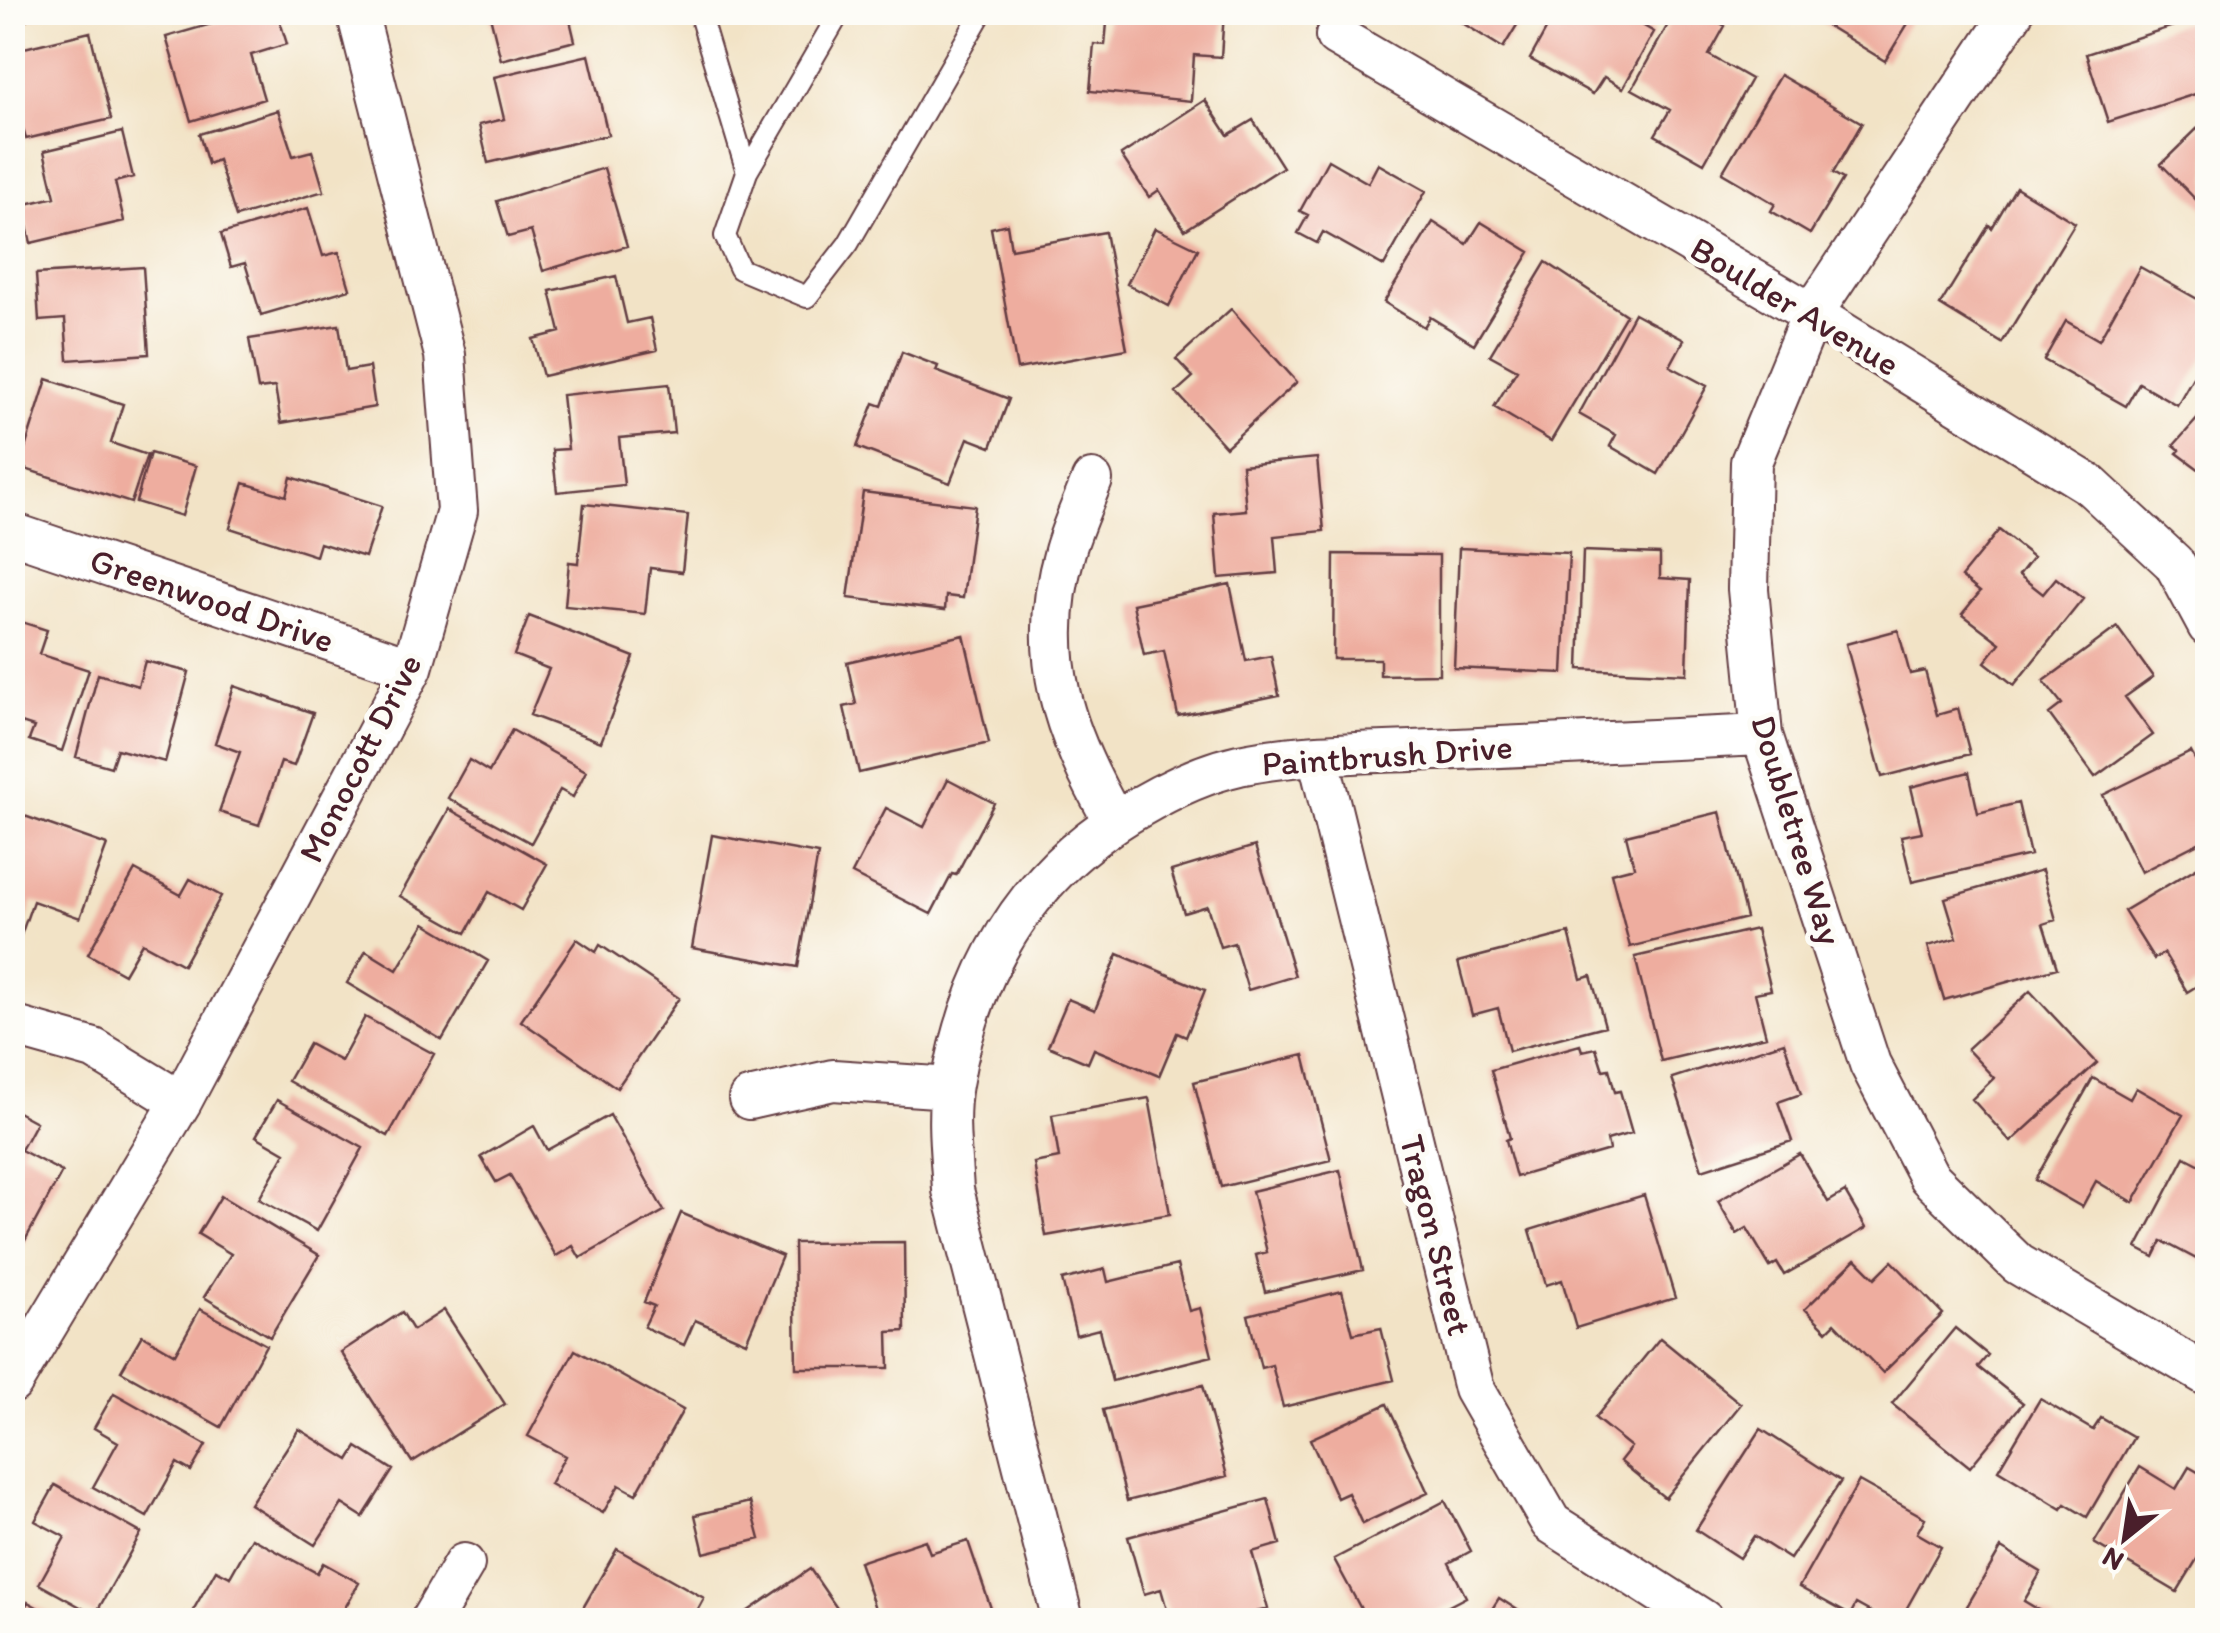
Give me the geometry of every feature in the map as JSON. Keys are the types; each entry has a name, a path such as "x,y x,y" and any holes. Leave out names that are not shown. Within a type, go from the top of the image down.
{"street":[{"name":"Monocott Drive","path":"12,1383 181,1102 412,668 457,511 444,355 358,12"},
{"name":"Doubletree Way","path":"2013,12 1812,314 1751,462 1748,588 1762,735 1870,1064 1929,1178 2018,1264 2208,1376"},
{"name":"Boulder Avenue","path":"1336,36 1812,314 2090,485 2174,563 2208,626"},
{"path":"1092,480 1054,600 1053,653 1062,714 1082,766 1114,821"},
{"name":"Greenwood Drive","path":"12,533 412,668"},
{"name":"Paintbrush Drive","path":"1063,1620 953,1190 951,1088 966,1019 992,955 1034,892 1071,853 1114,821 1176,786 1239,766 1318,756 1762,735"},
{"name":"Tragon Street","path":"1318,756 1474,1389 1550,1523 1702,1620"},
{"path":"12,1026 94,1049 181,1102"},
{"path":"749,1099 833,1080 951,1088"},
{"path":"432,1620 464,1564"}],"lane":[{"path":"699,12 747,172"},
{"path":"840,12 747,172 724,236 740,268 807,297 848,244 982,12"}],"building":[{"path":"12,12 47,12 47,13 12,24"},
{"path":"253,12 277,12 287,44 251,55 264,99 191,121 166,37"},
{"path":"489,12 568,12 575,41 501,60"},
{"path":"1108,12 1224,12 1221,57 1194,55 1191,101 1090,91 1094,44 1105,45"},
{"path":"1460,12 1525,12 1503,48 1456,19"},
{"path":"1556,12 1620,12 1654,32 1623,88 1604,77 1593,94 1530,59"},
{"path":"1675,12 1702,12 1725,26 1709,55 1751,79 1704,163 1655,135 1670,110 1632,89"},
{"path":"1805,12 1915,12 1885,61"},
{"path":"2201,17 2208,38 2208,90 2108,122 2086,54"},
{"path":"90,32 111,119 26,139 12,90 12,51"},
{"path":"589,55 608,135 488,163 479,125 504,119 494,77"},
{"path":"1780,75 1862,123 1833,173 1843,179 1810,234 1771,211 1775,204 1722,173"},
{"path":"1205,100 1228,135 1253,120 1283,167 1185,230 1159,190 1149,197 1121,155"},
{"path":"278,110 293,156 312,151 324,191 236,217 218,160 208,164 199,134"},
{"path":"2208,118 2208,212 2161,164"},
{"path":"122,132 133,177 115,182 124,221 31,243 22,205 55,197 44,151"},
{"path":"1328,160 1368,183 1378,164 1426,191 1384,266 1323,232 1317,243 1298,233 1308,215 1300,211"},
{"path":"604,168 627,246 543,271 531,231 508,237 497,201"},
{"path":"2016,187 2075,223 2002,343 1940,305"},
{"path":"308,208 323,256 339,252 350,289 261,315 245,263 231,267 221,234"},
{"path":"1433,222 1467,244 1481,222 1530,252 1474,344 1430,317 1424,327 1384,302"},
{"path":"1007,224 1011,249 1105,232 1127,349 1017,369 991,228"},
{"path":"1155,228 1198,249 1169,306 1127,284"},
{"path":"1546,262 1626,315 1551,441 1494,407 1517,370 1490,355"},
{"path":"143,267 149,354 68,360 65,319 39,321 36,274"},
{"path":"2140,267 2208,305 2208,351 2177,405 2139,383 2126,406 2044,360 2066,321 2099,340"},
{"path":"616,276 627,323 650,318 657,350 543,376 533,339 560,332 550,291"},
{"path":"1231,309 1297,382 1226,447 1176,392 1193,377 1176,359"},
{"path":"1634,313 1684,340 1670,366 1707,386 1658,474 1610,446 1616,435 1579,414"},
{"path":"339,325 346,371 369,367 375,407 281,423 275,387 258,389 249,339"},
{"path":"902,352 938,366 936,371 1009,399 991,447 968,438 950,483 857,447 874,403 882,406"},
{"path":"47,379 123,404 111,443 147,455 131,503 19,467"},
{"path":"669,384 674,433 619,438 624,485 557,492 552,450 568,449 562,395"},
{"path":"2208,407 2208,476 2177,453 2180,450 2174,445"},
{"path":"150,453 196,466 182,516 136,502"},
{"path":"1317,458 1324,531 1274,536 1277,573 1219,578 1214,513 1246,510 1242,465"},
{"path":"291,477 382,506 365,557 320,543 316,556 230,528 244,483 286,496"},
{"path":"863,492 975,506 963,598 946,596 945,610 848,598"},
{"path":"584,504 688,515 682,572 650,568 645,614 565,606 569,562 578,563"},
{"path":"1999,530 2033,557 2019,575 2043,594 2056,578 2083,599 2014,685 1985,662 2000,643 1962,614 1980,592 1961,577"},
{"path":"1459,548 1569,553 1563,673 1454,668"},
{"path":"1583,551 1660,554 1660,578 1690,580 1687,674 1579,669"},
{"path":"1334,554 1439,555 1439,674 1380,675 1380,659 1333,659"},
{"path":"1230,584 1246,661 1271,656 1279,695 1178,716 1164,651 1144,655 1133,604"},
{"path":"529,616 634,657 601,742 530,715 549,669 514,655"},
{"path":"12,619 47,630 39,654 89,670 62,751 29,740 34,727 12,720"},
{"path":"2117,627 2153,677 2125,697 2153,735 2095,777 2049,714 2062,704 2044,681"},
{"path":"1898,630 1910,674 1925,671 1937,715 1958,709 1970,754 1882,777 1846,644"},
{"path":"964,635 989,743 859,773 844,707 856,704 847,662"},
{"path":"145,661 189,672 165,762 117,749 111,767 76,757 98,674 138,686"},
{"path":"234,686 313,713 294,766 281,762 259,825 219,812 240,752 215,743"},
{"path":"512,730 586,771 573,797 560,790 531,843 448,798 469,760 489,772"},
{"path":"2191,752 2208,784 2208,838 2141,872 2103,795"},
{"path":"1969,772 1978,813 2018,803 2030,855 1912,882 1901,836 1922,832 1911,787"},
{"path":"948,779 994,803 931,914 852,874 886,808 924,827"},
{"path":"449,809 547,864 521,910 489,892 466,933 400,896"},
{"path":"1720,812 1746,918 1630,947 1611,873 1634,867 1626,835"},
{"path":"16,813 107,845 80,918 33,901 20,938 12,935 12,823"},
{"path":"712,835 818,854 798,967 692,948"},
{"path":"1255,846 1295,976 1248,990 1234,943 1220,947 1207,906 1184,913 1171,871"},
{"path":"2208,861 2208,979 2187,992 2164,953 2154,959 2124,911"},
{"path":"135,870 181,895 190,879 221,896 183,965 142,943 124,974 88,954"},
{"path":"2042,870 2056,920 2043,924 2057,968 1944,1000 1928,946 1957,938 1945,898"},
{"path":"425,923 488,961 442,1040 347,983 366,951 397,970"},
{"path":"1756,929 1771,990 1755,993 1766,1036 1661,1061 1635,957"},
{"path":"1569,933 1581,979 1591,976 1605,1026 1509,1051 1498,1008 1472,1015 1458,962"},
{"path":"577,939 596,952 600,945 679,998 617,1088 521,1021"},
{"path":"1118,954 1205,990 1186,1037 1177,1033 1159,1076 1094,1049 1088,1063 1048,1046 1068,999 1095,1010"},
{"path":"2030,991 2097,1063 2011,1142 1972,1099 1994,1078 1967,1049"},
{"path":"365,1017 434,1054 388,1136 288,1081 309,1044 341,1061"},
{"path":"1784,1042 1801,1094 1778,1102 1792,1141 1702,1170 1672,1078"},
{"path":"1580,1045 1582,1051 1596,1048 1603,1070 1609,1069 1632,1133 1607,1140 1609,1150 1516,1177 1506,1140 1510,1138 1491,1070"},
{"path":"1304,1055 1331,1160 1221,1187 1194,1082"},
{"path":"2093,1078 2130,1099 2136,1088 2183,1115 2133,1203 2096,1181 2082,1207 2035,1180"},
{"path":"1149,1098 1170,1214 1046,1236 1034,1163 1059,1158 1052,1115"},
{"path":"277,1100 363,1148 317,1231 259,1199 285,1153 256,1136"},
{"path":"12,1109 36,1122 21,1150 62,1172 22,1246 12,1241"},
{"path":"610,1115 664,1211 580,1258 573,1246 556,1256 510,1175 496,1182 481,1157 534,1126 547,1150"},
{"path":"1800,1154 1828,1202 1845,1192 1866,1228 1784,1275 1777,1263 1770,1267 1747,1228 1737,1234 1718,1201"},
{"path":"2185,1157 2208,1169 2208,1256 2204,1263 2162,1241 2154,1257 2137,1248"},
{"path":"1340,1170 1363,1270 1265,1292 1256,1255 1267,1252 1252,1191"},
{"path":"1644,1195 1675,1298 1576,1328 1562,1280 1546,1285 1530,1230"},
{"path":"221,1196 319,1255 270,1337 204,1297 231,1254 198,1234"},
{"path":"681,1213 782,1256 746,1342 695,1320 684,1345 644,1327 654,1306 644,1302"},
{"path":"904,1242 905,1331 888,1332 889,1368 796,1368 794,1243"},
{"path":"1856,1259 1875,1278 1892,1261 1943,1314 1883,1373 1835,1323 1827,1331 1805,1309"},
{"path":"1177,1265 1189,1311 1200,1308 1212,1356 1112,1381 1099,1329 1076,1335 1062,1280 1105,1269 1108,1282"},
{"path":"1342,1291 1353,1334 1381,1328 1394,1380 1283,1407 1272,1365 1261,1368 1248,1315"},
{"path":"200,1309 266,1345 221,1427 121,1371 142,1335 175,1354"},
{"path":"444,1310 505,1404 412,1462 341,1352 402,1312 413,1330"},
{"path":"1955,1328 1988,1355 1978,1367 2023,1403 1970,1467 1892,1404"},
{"path":"1660,1338 1741,1404 1665,1498 1620,1461 1631,1447 1595,1418"},
{"path":"575,1350 683,1410 636,1494 619,1485 603,1513 550,1484 565,1456 528,1436"},
{"path":"1203,1385 1227,1476 1127,1501 1103,1410"},
{"path":"114,1393 206,1445 191,1471 177,1463 147,1517 93,1487 118,1442 94,1428"},
{"path":"2040,1399 2093,1430 2101,1418 2134,1437 2087,1517 2065,1504 2062,1509 1998,1470"},
{"path":"1387,1404 1428,1493 1362,1524 1348,1493 1337,1498 1310,1439"},
{"path":"299,1429 349,1460 357,1447 393,1470 363,1517 342,1504 315,1545 250,1504"},
{"path":"1761,1429 1841,1481 1790,1559 1754,1536 1739,1558 1696,1530"},
{"path":"2140,1467 2176,1489 2189,1467 2208,1478 2208,1541 2177,1592 2094,1543"},
{"path":"1859,1481 1925,1518 1917,1533 1941,1547 1900,1620 1885,1620 1856,1604 1850,1615 1799,1587"},
{"path":"55,1485 141,1533 95,1615 39,1584 65,1537 35,1521"},
{"path":"1268,1499 1280,1544 1252,1552 1268,1609 1225,1620 1170,1620 1161,1589 1144,1594 1128,1537"},
{"path":"1445,1501 1471,1551 1449,1563 1466,1597 1422,1620 1367,1620 1334,1559"},
{"path":"750,1502 760,1539 704,1553 695,1515"},
{"path":"252,1538 317,1573 323,1563 359,1583 338,1620 203,1620 191,1614 216,1570 230,1577"},
{"path":"925,1540 930,1553 968,1541 995,1620 879,1620 859,1562"},
{"path":"2001,1548 2041,1572 2024,1601 2056,1620 1959,1620"},
{"path":"617,1549 704,1598 692,1620 576,1620"},
{"path":"810,1569 845,1620 735,1620"},
{"path":"1499,1598 1533,1620 1485,1620"},
{"path":"28,1602 60,1620 18,1620"}]}
